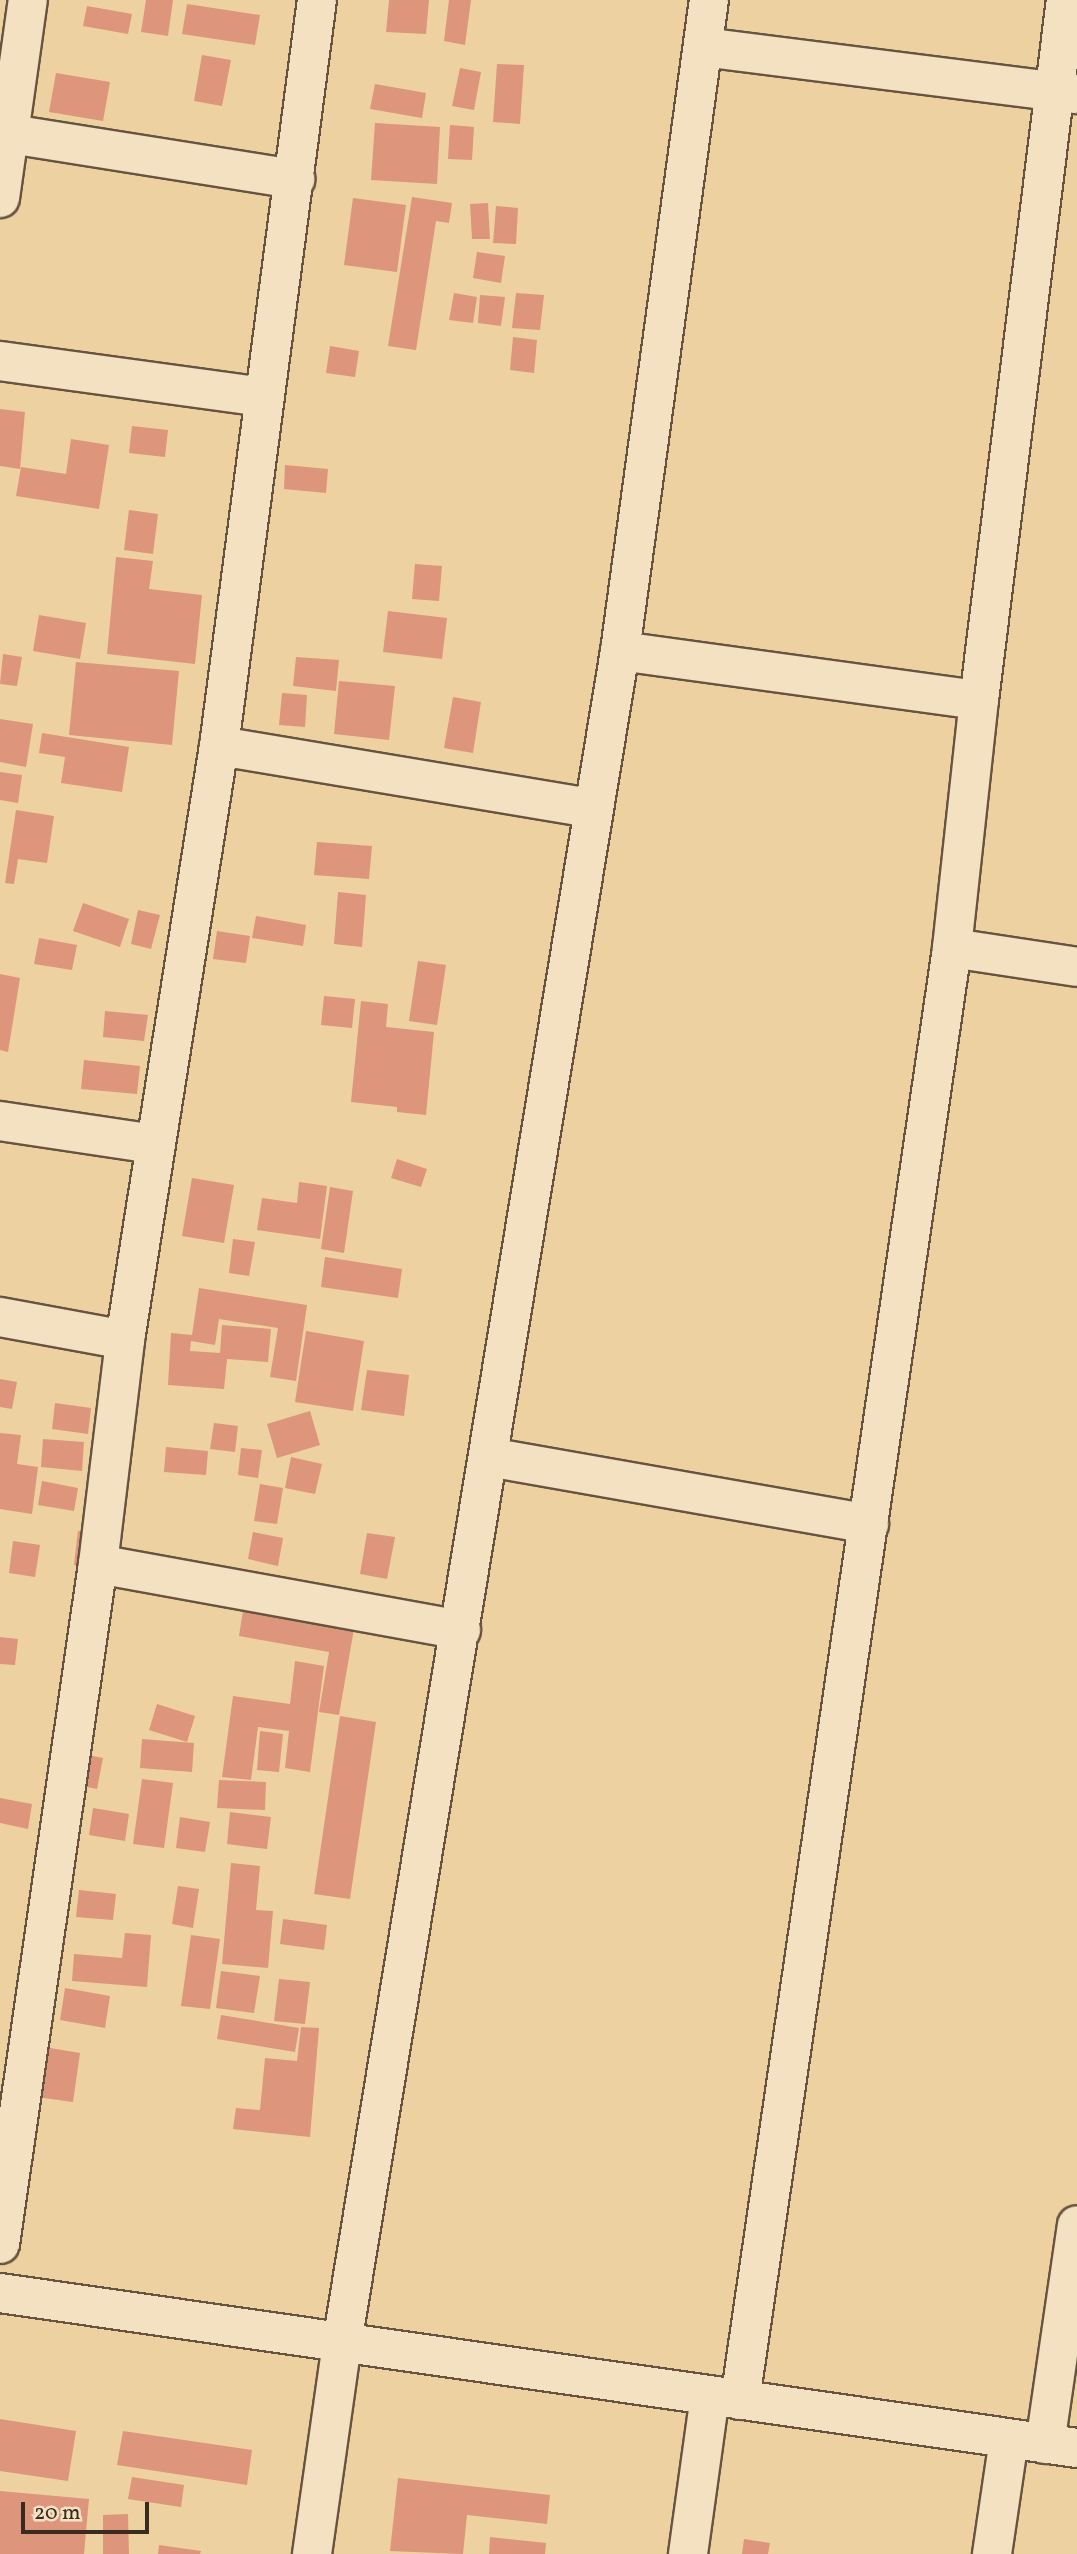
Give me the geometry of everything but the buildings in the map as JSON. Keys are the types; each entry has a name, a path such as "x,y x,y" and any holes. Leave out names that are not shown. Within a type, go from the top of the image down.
{"street":[{"path":"0,198 28,0"},
{"path":"0,2244 98,1564 125,1340 219,746 317,0"},
{"path":"312,2554 342,2343 620,651 709,0"},
{"path":"688,2554 725,2398 869,1524 952,948 979,700 1065,93 1066,0"},
{"path":"703,47 1065,93"},
{"path":"10,134 295,179"},
{"path":"0,361 264,397"},
{"path":"620,651 979,700"},
{"path":"219,746 594,808"},
{"path":"952,948 1077,967"},
{"path":"0,1121 154,1144"},
{"path":"0,1317 125,1340"},
{"path":"489,1457 869,1524"},
{"path":"98,1564 461,1630"},
{"path":"992,2554 1044,2444 1077,2225"},
{"path":"0,2293 1044,2444"}]}
